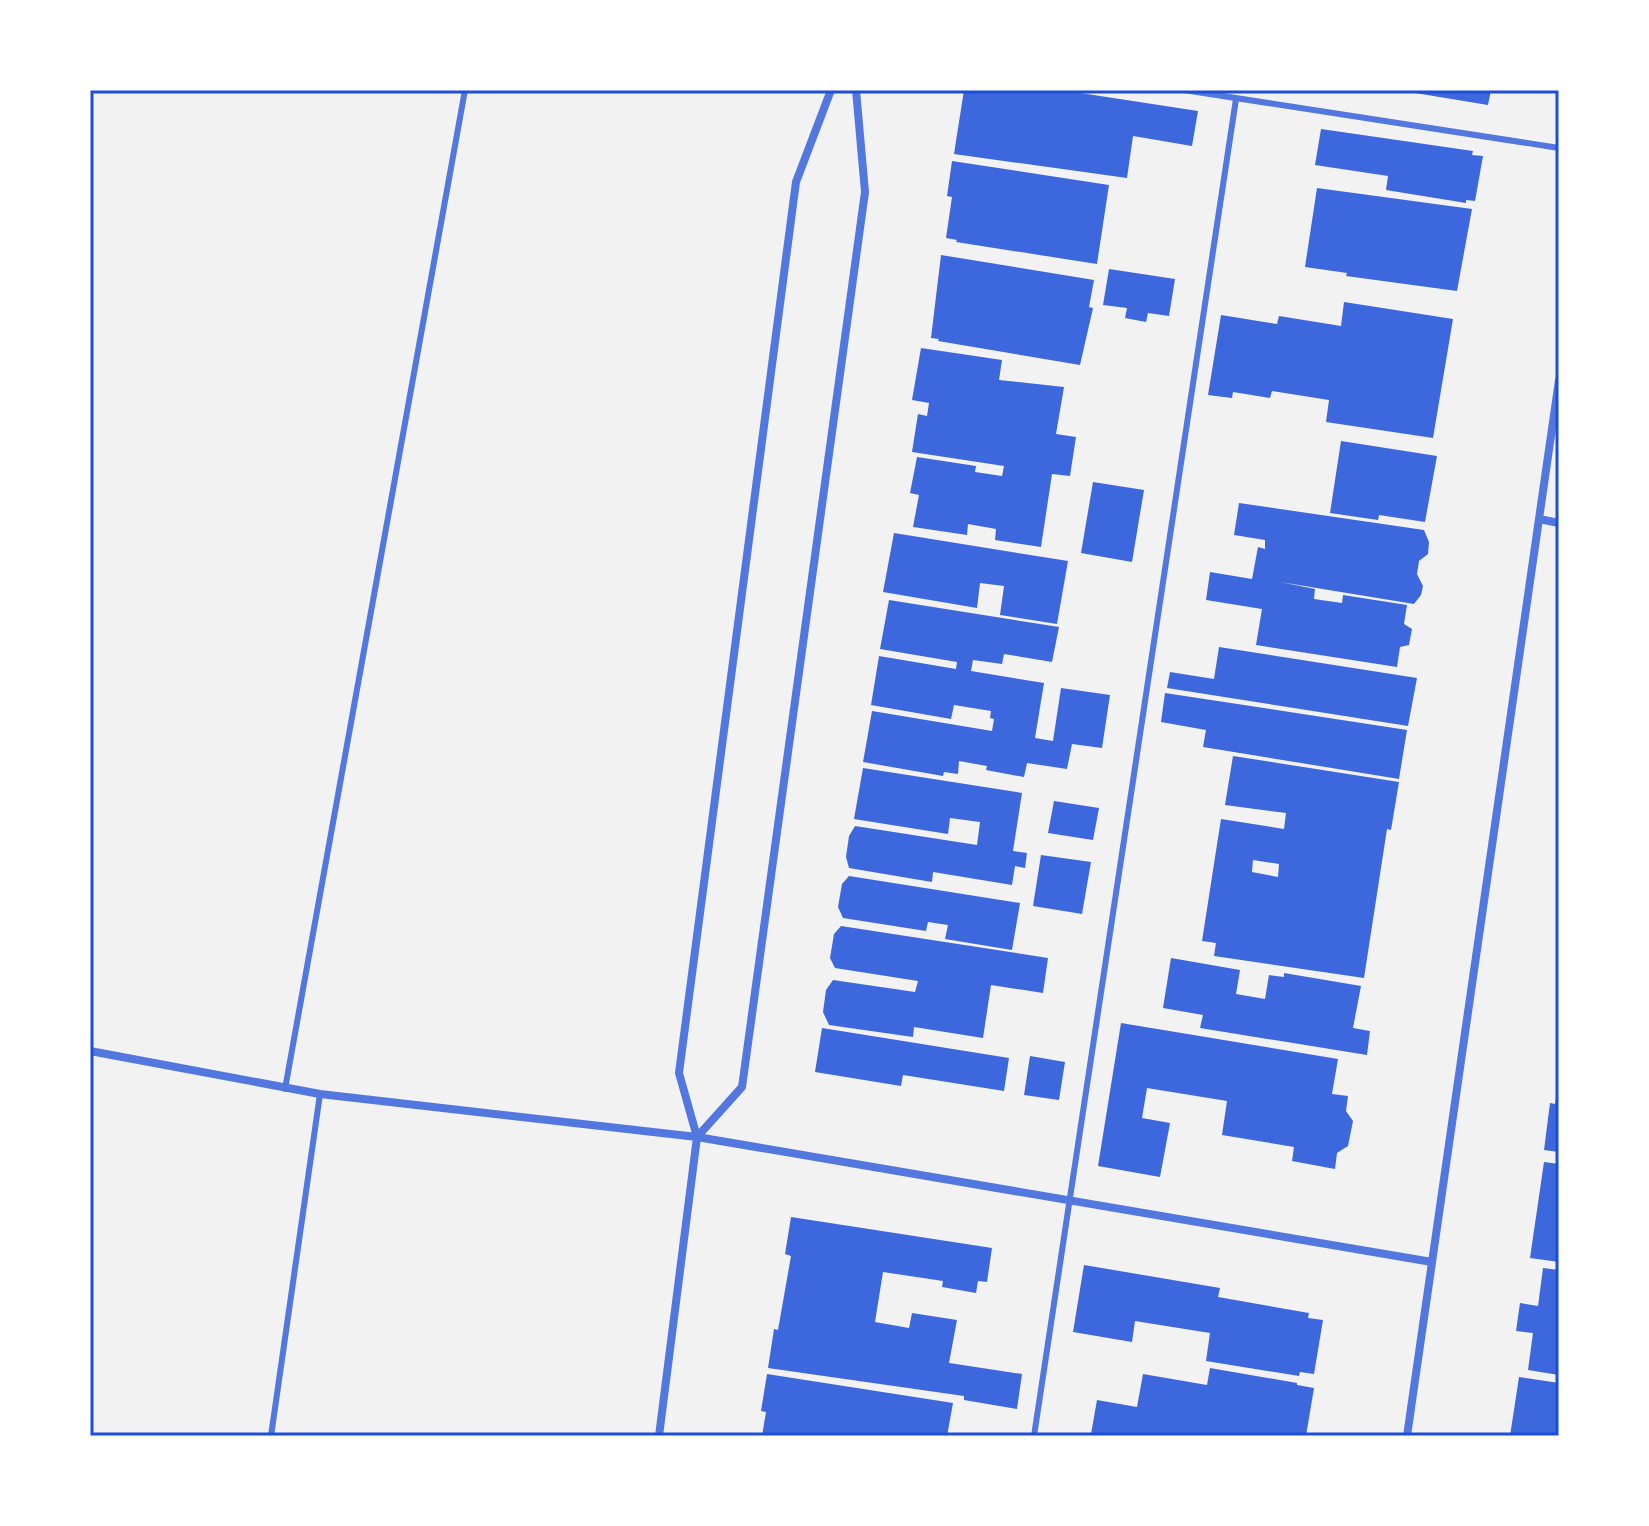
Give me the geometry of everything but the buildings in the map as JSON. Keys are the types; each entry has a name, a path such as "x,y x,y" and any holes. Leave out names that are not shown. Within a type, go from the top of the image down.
{"street":[{"path":"659,1436 697,1137 679,1073 796,182 831,90"},
{"path":"697,1137 742,1087 865,192 856,90"},
{"path":"1407,1436 1559,380"},
{"path":"1539,519 1559,523"},
{"path":"90,1051 320,1094 697,1137 1432,1262"}],"lane":[{"path":"285,1089 465,90"},
{"path":"1184,90 1559,148"},
{"path":"1034,1436 1236,99"},
{"path":"271,1436 320,1094"}]}
